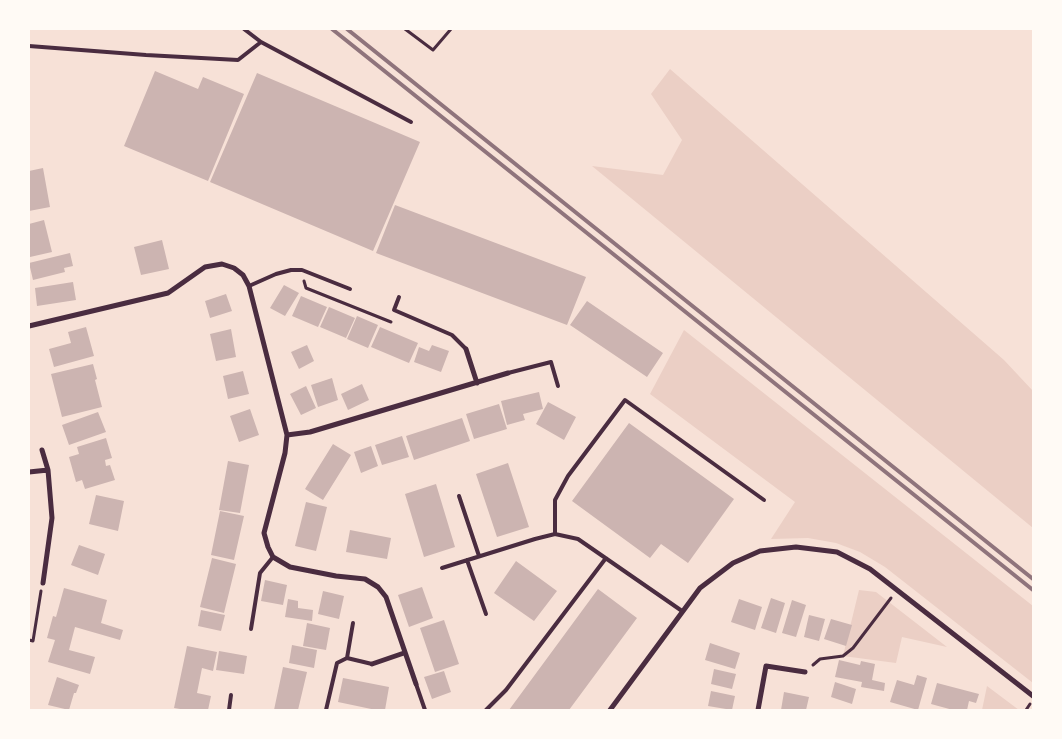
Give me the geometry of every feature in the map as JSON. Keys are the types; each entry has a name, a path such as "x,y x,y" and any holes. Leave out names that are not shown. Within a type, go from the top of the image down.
{"street":[{"path":"29,326 168,293 204,268 222,264 234,268 243,275 248,286 287,435 283,462 264,533 268,547 273,557 290,566 336,576 365,579 378,586 386,597 416,684"},
{"path":"466,349 477,383"},
{"path":"287,435 310,432 508,373"},
{"path":"42,450 48,470 52,518 43,584"},
{"path":"29,472 48,470"},
{"path":"610,710 700,588 733,562 760,551 796,547 837,552 870,568 1033,696"},
{"path":"372,664 404,652"},
{"path":"758,710 766,666 805,672"}],"lane":[{"path":"244,29 261,42 411,122"},
{"path":"29,46 238,60 261,42"},
{"path":"248,286 276,274 291,270 302,270 350,289"},
{"path":"399,297 394,310 452,335 466,349"},
{"path":"508,373 551,362 558,386"},
{"path":"556,534 555,500 568,476 625,400 764,500"},
{"path":"459,496 479,556"},
{"path":"442,568 556,534 578,539 682,611"},
{"path":"250,629 260,573 273,557"},
{"path":"486,710 506,690 606,558"},
{"path":"467,560 486,614"},
{"path":"347,658 354,623"},
{"path":"326,710 337,663 347,658 372,664"},
{"path":"416,684 425,710"},
{"path":"230,710 231,695"}],"path":[{"path":"405,29 433,50 451,29"},
{"path":"302,270 306,288 398,325"},
{"path":"29,640 33,641 43,584"},
{"path":"805,672 820,659 843,656 853,648 897,589"}],"shaded area":[{"path":"670,69 1004,360 1033,391 1033,528 592,166 663,175 682,140 651,94"},
{"path":"684,330 1033,606 1033,683 885,567 860,552 836,543 808,538 771,539 795,502 650,394"},
{"path":"859,590 876,592 947,647 902,637 896,663 843,656"},
{"path":"987,686 1019,710 982,710"}],"building":[{"path":"155,71 198,89 203,77 244,94 208,181 124,146"},
{"path":"257,73 420,142 373,251 210,182"},
{"path":"43,168 50,207 29,211 29,171"},
{"path":"395,205 586,277 567,325 376,253"},
{"path":"44,220 52,252 30,257 29,224"},
{"path":"162,240 169,269 141,275 134,247"},
{"path":"70,253 73,266 64,268 65,272 33,280 29,263"},
{"path":"73,282 76,300 37,306 35,288"},
{"path":"284,285 299,293 285,316 270,308"},
{"path":"226,294 232,311 210,318 205,301"},
{"path":"301,296 327,307 318,327 292,316"},
{"path":"587,301 663,353 647,377 570,325"},
{"path":"329,307 355,318 346,338 320,327"},
{"path":"357,316 378,325 368,348 347,339"},
{"path":"86,327 94,356 54,367 49,349 71,343 68,332"},
{"path":"380,327 418,343 409,363 371,347"},
{"path":"231,329 236,357 216,361 210,334"},
{"path":"307,345 314,361 299,369 291,352"},
{"path":"432,345 449,351 441,372 414,362 419,347 429,351"},
{"path":"93,364 102,407 62,417 51,374"},
{"path":"243,371 249,394 228,399 223,376"},
{"path":"332,378 338,400 318,407 311,385"},
{"path":"362,384 369,400 348,410 341,394"},
{"path":"306,386 316,408 301,415 290,394"},
{"path":"539,392 543,409 523,414 525,420 507,425 501,401"},
{"path":"548,402 576,417 564,440 536,424"},
{"path":"499,404 507,429 474,439 466,414"},
{"path":"250,409 259,435 239,442 230,416"},
{"path":"98,412 106,432 69,445 62,425"},
{"path":"462,418 470,441 414,460 406,436"},
{"path":"629,423 734,499 688,563 661,544 650,558 572,501"},
{"path":"402,436 409,457 382,465 375,445"},
{"path":"106,438 112,458 105,460 106,466 110,465 115,480 85,489 82,480 76,482 69,457 79,454 77,447"},
{"path":"333,444 351,455 323,500 305,489"},
{"path":"371,446 378,466 361,473 354,452"},
{"path":"228,461 249,465 240,513 219,510"},
{"path":"508,463 529,527 497,537 476,474"},
{"path":"436,484 455,547 424,557 405,494"},
{"path":"96,495 124,501 118,531 89,524"},
{"path":"306,502 327,507 316,551 295,546"},
{"path":"220,511 244,516 234,560 211,555"},
{"path":"350,530 391,538 387,559 346,552"},
{"path":"79,545 105,554 98,575 71,565"},
{"path":"212,558 236,564 224,613 200,607"},
{"path":"516,561 557,591 534,621 494,593"},
{"path":"265,580 287,585 283,605 261,601"},
{"path":"422,587 433,618 409,627 398,595"},
{"path":"64,588 107,600 101,623 123,630 120,640 75,627 69,650 95,657 90,674 48,662 55,640 47,638 53,616 56,617"},
{"path":"598,589 637,618 569,710 509,710"},
{"path":"323,591 344,596 339,619 318,614"},
{"path":"771,598 785,603 776,633 761,628"},
{"path":"288,599 298,601 298,608 313,610 312,621 285,617"},
{"path":"739,599 762,607 755,630 731,622"},
{"path":"792,600 806,605 796,637 782,633"},
{"path":"201,610 225,615 221,631 198,626"},
{"path":"809,615 825,619 819,641 804,637"},
{"path":"831,619 852,625 846,646 824,639"},
{"path":"444,620 459,664 435,672 420,628"},
{"path":"307,623 330,628 326,650 303,646"},
{"path":"710,643 740,653 735,669 705,660"},
{"path":"292,645 317,650 314,668 289,663"},
{"path":"187,646 217,652 213,671 202,668 197,693 211,696 208,710 174,708"},
{"path":"219,651 247,656 244,674 216,670"},
{"path":"839,660 860,665 861,661 875,664 872,680 885,683 884,691 861,687 862,682 835,677"},
{"path":"283,667 307,672 298,710 274,710"},
{"path":"714,669 736,674 732,689 711,684"},
{"path":"444,671 451,692 432,699 424,677"},
{"path":"917,675 927,678 918,710 890,702 897,680 914,685"},
{"path":"57,677 79,685 76,693 74,693 69,710 48,705"},
{"path":"343,678 389,687 385,710 376,710 338,702"},
{"path":"835,682 856,689 852,704 831,697"},
{"path":"937,683 979,694 976,703 969,701 967,710 953,710 931,704"},
{"path":"711,691 735,696 732,710 708,706"},
{"path":"784,692 809,697 806,710 781,710"}],"railway":[{"path":"332,29 1033,590"},
{"path":"347,29 1033,579"}]}
